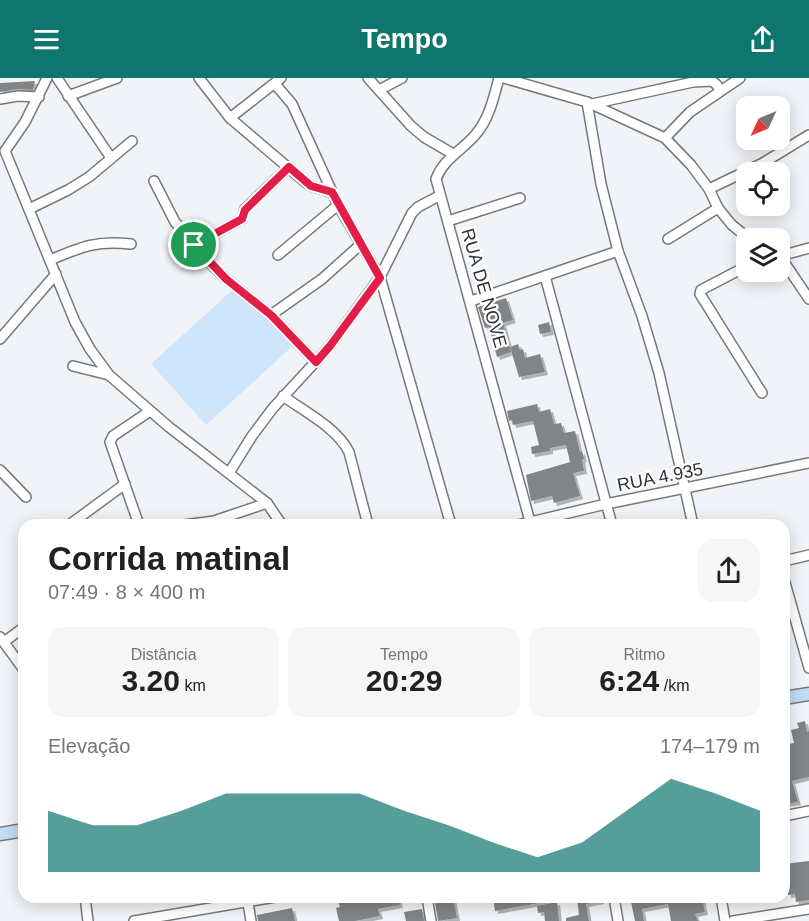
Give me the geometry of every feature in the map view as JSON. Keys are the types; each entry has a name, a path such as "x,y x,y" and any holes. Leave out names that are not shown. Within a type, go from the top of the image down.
{"main road":[{"path":"790,697 809,694"},
{"path":"0,834 18,831"}],"street":[{"path":"47,78 39,97 3,154 51,260 75,322 90,349 109,375 150,411 267,503 278,519"},
{"path":"57,78 111,158"},
{"path":"68,96 117,78"},
{"path":"199,78 231,118 311,186 332,192"},
{"path":"368,78 411,126 424,137 453,154"},
{"path":"379,90 402,78"},
{"name":"RUA DE NOVE","path":"499,78 489,113 478,132 453,154 439,171 436,179 529,519"},
{"path":"504,78 589,103 665,138 691,165 709,189 718,208 736,228"},
{"path":"665,138 690,112 740,78"},
{"path":"231,118 278,81 292,104 338,205 380,278 449,519"},
{"path":"589,103 693,82 711,81 720,91"},
{"path":"0,99 18,96 39,97"},
{"path":"589,103 601,184 618,251 642,316 659,373 692,519"},
{"path":"709,189 763,163 809,135"},
{"path":"29,209 89,177 132,141"},
{"path":"194,245 242,219 245,210 289,167"},
{"path":"154,181 170,215 194,245 226,279 271,315 316,362"},
{"path":"229,473 252,436 283,396 330,346 380,278 412,213 418,207 439,196"},
{"path":"448,221 520,198"},
{"path":"278,255 338,205"},
{"path":"668,239 718,208"},
{"path":"51,260 75,249 100,242 131,244"},
{"path":"271,315 322,279 360,245"},
{"path":"790,253 809,248"},
{"path":"471,301 618,251"},
{"path":"790,270 809,298"},
{"path":"736,272 701,290 700,294 762,393"},
{"path":"0,339 56,274"},
{"path":"545,276 610,519"},
{"path":"73,366 109,375"},
{"path":"283,396 336,434 344,443 349,452 366,519"},
{"path":"137,519 110,442 150,411"},
{"name":"RUA 4.935","path":"549,519 606,504 809,463"},
{"path":"0,470 26,497"},
{"path":"77,519 125,484"},
{"path":"220,519 267,503"},
{"path":"790,560 809,555"},
{"path":"790,600 809,668"},
{"path":"18,630 2,639 18,663"},
{"path":"790,815 809,811"},
{"path":"86,903 88,921"},
{"path":"134,921 227,903"},
{"path":"249,903 251,921"},
{"path":"428,903 431,921"},
{"path":"615,903 618,921"},
{"path":"722,903 725,921"},
{"path":"733,921 809,909"}],"shaded area":[{"path":"240,283 295,344 206,425 151,364"}],"building":[{"path":"35,81 33,90 17,89 0,92 0,83"},
{"path":"506,298 513,320 503,323 511,352 497,357 489,327 485,328 478,307"},
{"path":"549,322 551,332 540,334 538,325"},
{"path":"518,344 520,350 523,349 525,358 540,354 545,372 519,377 510,347"},
{"path":"537,404 539,412 550,409 554,424 561,423 564,433 575,431 584,459 582,459 584,471 573,473 580,496 554,503 552,496 531,501 526,475 570,462 566,445 532,454 531,447 539,445 533,421 513,425 512,420 509,421 507,411"},
{"path":"805,721 807,732 809,731 809,777 792,781 798,802 790,803 790,744 794,743 791,730 799,728 797,723"},
{"path":"809,861 809,900 796,902 795,894 790,895 790,863"},
{"path":"339,903 400,903 400,905 378,909 380,916 355,921 339,921 336,908 340,907"},
{"path":"435,903 454,903 457,918 438,921"},
{"path":"494,903 539,903 495,911"},
{"path":"557,903 559,921 545,921 544,912 538,913 537,906"},
{"path":"578,903 591,903 586,904 589,921 566,921 566,918 579,915"},
{"path":"631,903 703,903 705,912 695,914 698,921 671,921 668,904 642,909 644,921 635,921"},
{"path":"292,908 295,921 258,921 257,915"},
{"path":"422,909 424,921 406,921 404,912"}],"route":[{"path":"289,167 311,186 332,192 380,278 316,362 271,315 226,279 194,245 242,219 244,211 289,167"}]}
